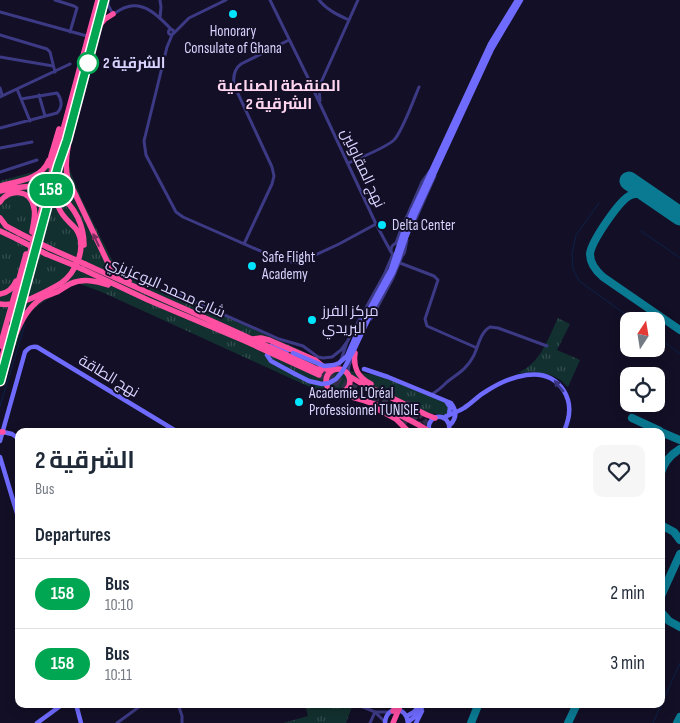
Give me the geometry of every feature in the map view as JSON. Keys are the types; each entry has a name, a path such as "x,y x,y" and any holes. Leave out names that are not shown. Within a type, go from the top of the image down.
{"highway":[{"path":"0,364 98,0"},
{"path":"0,381 104,0"},
{"path":"96,30 103,21 113,14"},
{"path":"0,186 30,179 44,169 51,156 77,75"},
{"path":"67,140 66,167 68,179 107,261 122,276 154,296"},
{"path":"0,304 10,305 19,303 60,284 74,268 78,259 81,249 79,236 62,215 57,202 56,190 62,154"},
{"path":"0,346 51,156"},
{"path":"0,191 32,186 48,190 59,196 71,206 79,220 84,238 81,260 75,272 68,281 38,301 27,312 18,327 7,354"},
{"path":"0,202 5,196 13,192 21,193 30,199 35,210 32,232"},
{"path":"0,218 18,237"},
{"name":"شارع محمد البوعزيزي","path":"0,227 83,267 253,339 320,373 148,300 83,267"},
{"name":"شارع محمد البوعزيزي","path":"0,233 18,237"},
{"path":"0,294 6,293 16,283 24,261"},
{"path":"51,294 77,281 90,280 148,300"},
{"path":"253,339 269,340 315,360 326,369 343,370 359,382 435,418"},
{"name":"شارع محمد البوعزيزي","path":"245,341 257,350 325,383"},
{"path":"300,353 303,346"},
{"path":"300,353 316,356"},
{"path":"355,353 355,369 362,378 368,383 406,402"},
{"path":"336,370 327,375 325,383 330,391 383,407 424,428"},
{"path":"340,394 349,387 349,376"},
{"path":"354,397 396,419 408,428"},
{"path":"393,723 401,708"},
{"path":"397,723 402,708"}],"street":[{"path":"55,0 76,7 77,10 70,32"},
{"path":"108,0 108,5 113,14 129,6 138,6 149,10 164,22 171,33"},
{"path":"160,0 160,18"},
{"path":"226,0 190,18 171,33 145,135 144,146 146,155 176,212 183,217 280,260 298,263 376,224"},
{"name":"نهج المقاولين","path":"270,0 376,224 392,253"},
{"path":"319,0 332,12 349,20"},
{"path":"318,85 358,0"},
{"path":"349,376 349,366 368,324 400,263 409,236 433,181 434,170 490,44 518,0"},
{"path":"266,345 275,346 324,366 339,363 347,356 361,324 391,269 403,233 492,49 521,0"},
{"path":"0,12 88,36"},
{"path":"0,35 44,48 50,52 55,72"},
{"path":"244,244 272,184 274,171 234,86 234,76 241,64 289,40"},
{"path":"0,57 53,66"},
{"path":"0,88 1,96 70,64"},
{"path":"308,78 318,85"},
{"path":"313,88 313,84 318,85"},
{"name":"نهج المقاولين","path":"318,85 320,104"},
{"path":"348,163 394,141 419,87"},
{"path":"17,89 30,121"},
{"path":"0,128 57,113 62,103 55,92 21,99"},
{"path":"39,95 45,116"},
{"path":"0,148 32,142"},
{"path":"0,172 37,160"},
{"path":"336,370 347,342 384,275 392,253 391,248 395,244 424,177 434,170"},
{"path":"267,355 269,359 309,381 322,384 329,383 336,378 350,359 372,311 396,267 415,210"},
{"path":"385,241 402,244 405,250"},
{"path":"392,253 398,257 403,254"},
{"path":"400,263 434,276 438,280 425,319 427,326 477,348"},
{"path":"175,292 279,339 303,346 316,356 323,358 332,357 347,342"},
{"path":"432,394 442,388 466,367 472,359 485,331 490,327 547,346"},
{"name":"نهج الطاقة","path":"1,432 25,352 33,346 171,428"},
{"path":"364,369 452,403 456,411 455,419 450,428"},
{"path":"429,428 429,423 435,418 443,418 464,408 486,391 500,384 526,375 541,374 557,383 567,397 569,415 565,428"},
{"path":"442,388 443,399 450,407 449,415"},
{"path":"443,418 450,425"},
{"path":"0,441 1,432 15,436"},
{"path":"0,457 15,507"},
{"path":"37,723 58,708"},
{"path":"77,708 81,723"},
{"path":"117,723 138,708"},
{"path":"179,708 182,723"},
{"path":"366,708 375,712 385,723"},
{"path":"407,716 417,708"},
{"path":"408,722 421,708"},
{"path":"416,723 422,708"},
{"path":"385,723 386,717 391,711"},
{"path":"375,712 400,711 407,716 408,722"},
{"path":"370,723 375,712"}],"green space":[{"path":"49,154 68,158 67,163 82,200 116,268 303,351 332,367 380,376 444,401 449,407 448,412 445,415 428,413 349,378 338,400 104,293 78,283 48,298 33,310 25,322 16,346 0,342 0,181 40,170 45,165"},
{"path":"558,318 570,324 557,350 580,360 568,387 554,376 539,373 518,373 538,357 547,343"},
{"path":"306,708 352,708 346,723 283,723 308,716"}],"waterway":[{"path":"599,203 576,235 572,254 573,269 579,281 622,312"},
{"path":"641,231 680,258"},
{"path":"0,406 25,324"},
{"path":"665,343 680,354"},
{"path":"665,696 680,663"},
{"path":"653,723 660,708"}],"taxiway":[{"path":"653,198 640,194 634,194 626,198 613,212 595,240 590,258 594,267 603,277 680,330"},
{"path":"632,418 654,428"},
{"path":"665,434 680,440"},
{"path":"665,464 680,449"},
{"path":"665,527 674,532 680,540"},
{"path":"665,587 680,554"},
{"path":"665,616 680,627"},
{"path":"471,723 477,708"},
{"path":"568,723 575,708"},
{"path":"677,723 680,717"}],"runway":[{"path":"629,181 680,216"}],"tunnel":[{"path":"321,371 408,413 417,420 421,428"},
{"path":"319,375 375,402"},
{"path":"406,402 414,408 429,428"},
{"path":"396,415 408,425"}],"bus line":[{"name":"158","path":"0,381 104,0"}],"place":[{"name":"Honorary Consulate of Ghana","path":"233,14"},
{"name":"الشرقية 2","path":"88,63"},
{"name":"Delta Center","path":"382,225"},
{"name":"Safe Flight Academy","path":"252,266"},
{"name":"مركز الفرز البريدي","path":"312,320"},
{"name":"Academie L'Oréal Professionnel TUNISIE","path":"299,402"}],"district":[{"name":"المنقطة الصناعية الشرقية 2","path":"279,94"}]}
